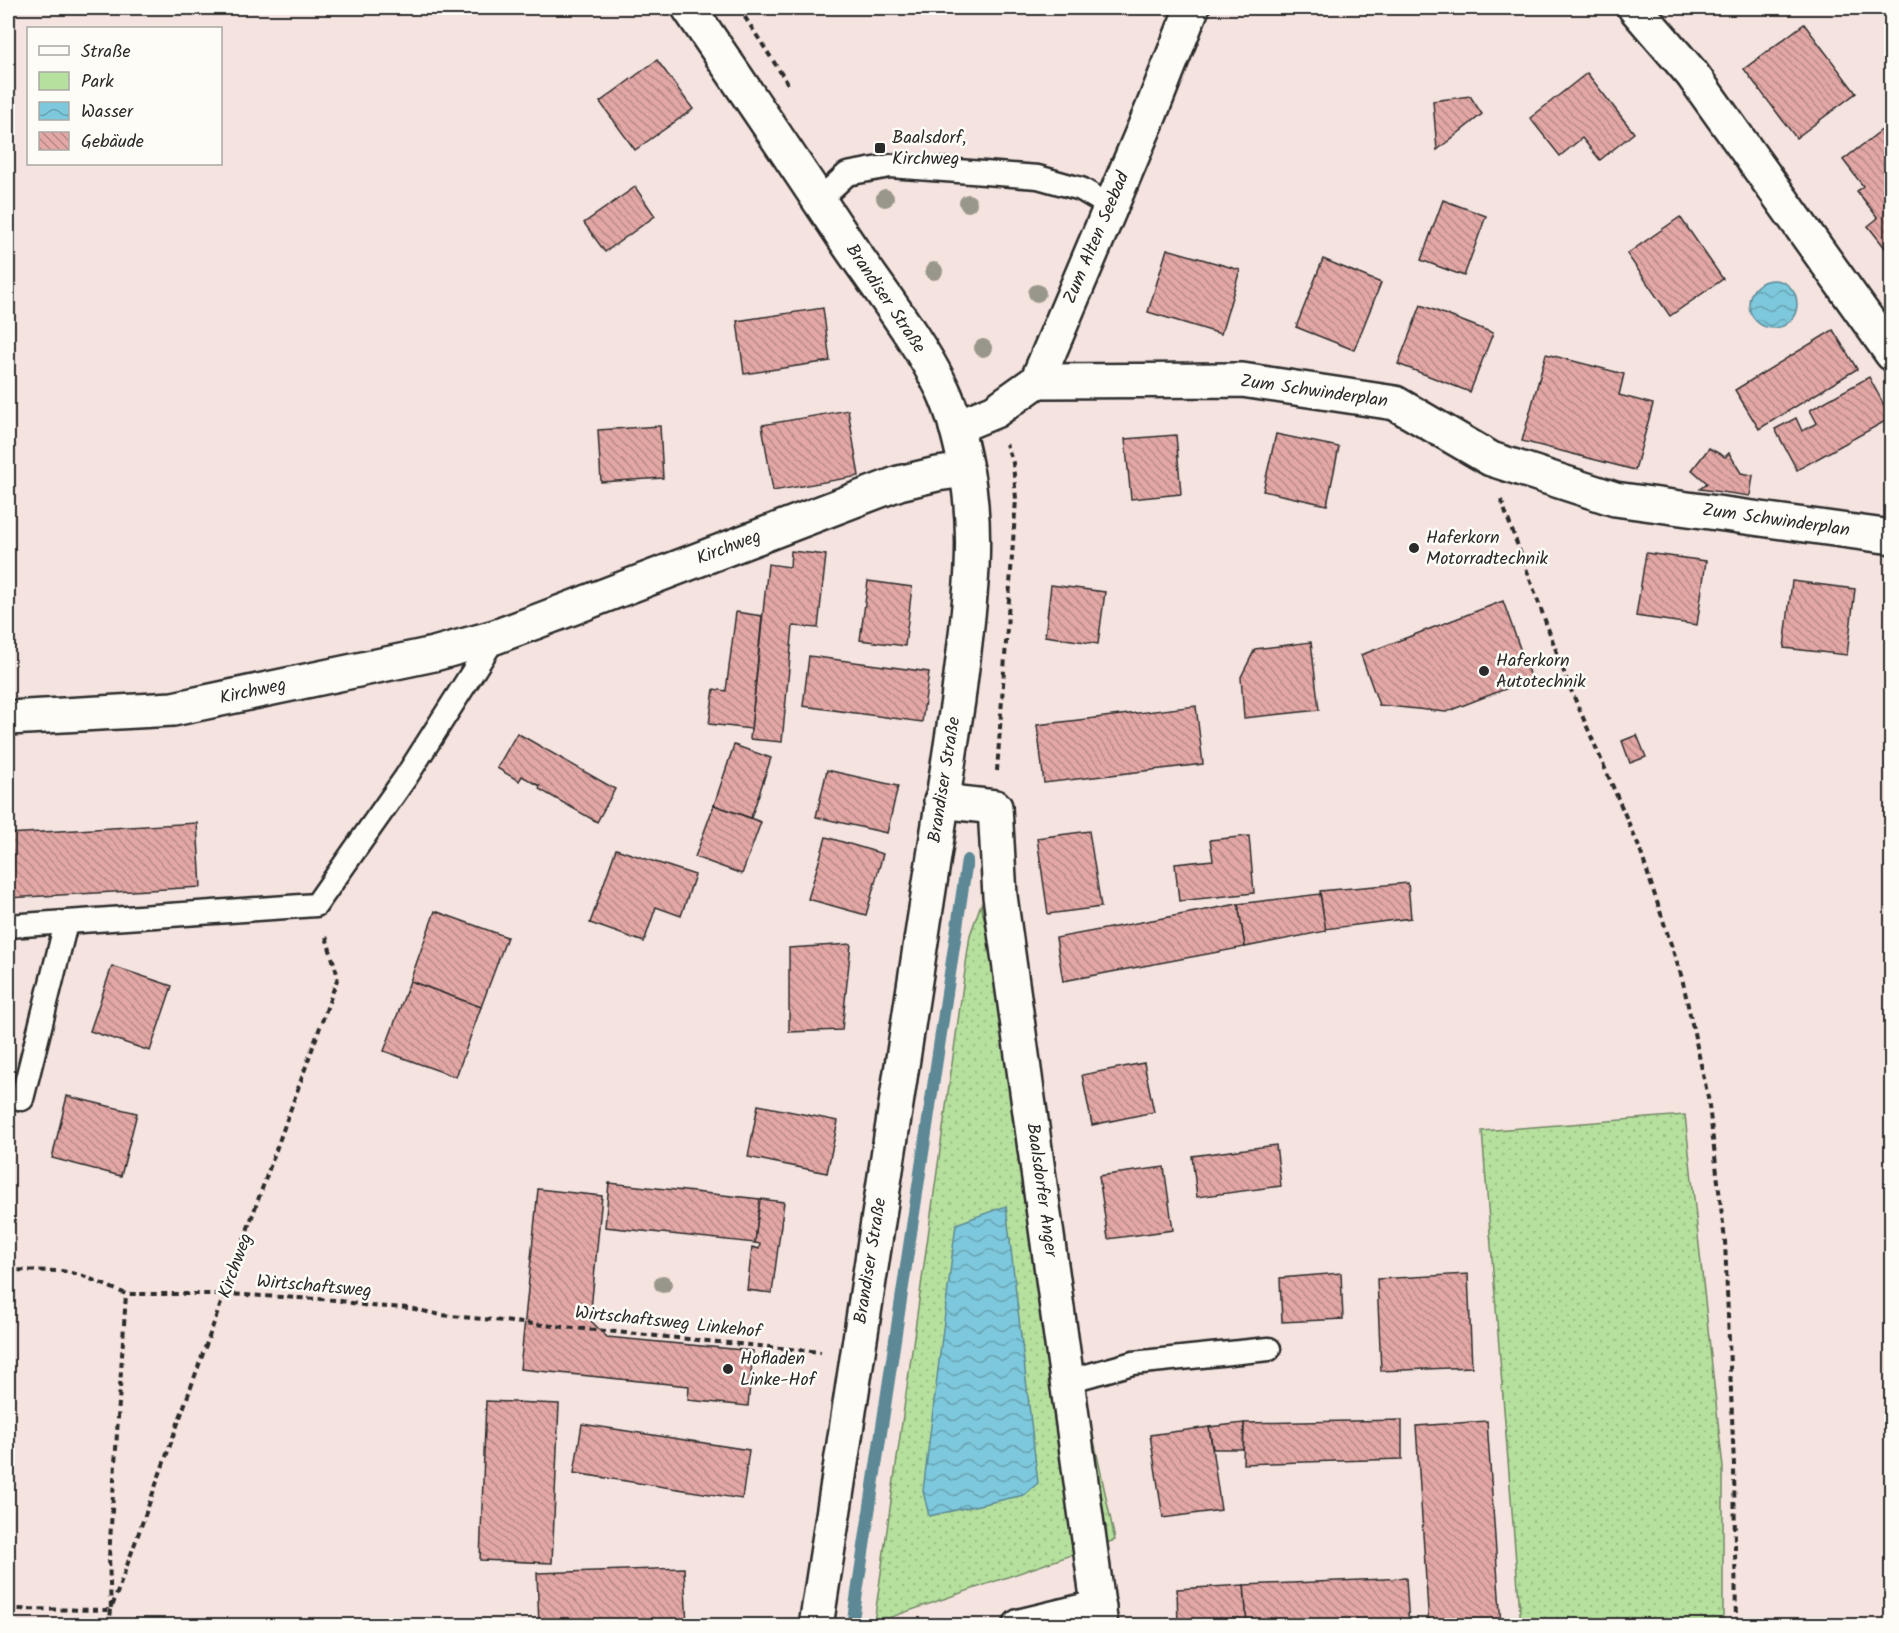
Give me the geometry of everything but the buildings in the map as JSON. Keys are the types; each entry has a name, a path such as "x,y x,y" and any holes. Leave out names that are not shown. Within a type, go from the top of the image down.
{"street":[{"name":"Brandiser Straße","path":"689,8 924,358 944,392 956,427 966,470 973,544 958,700 816,1626"},
{"name":"Zum Alten Seebad","path":"1037,381 1151,112 1192,8"},
{"path":"1635,8 1692,74 1892,354"},
{"name":"Zum Schwinderplan","path":"1037,381 1242,380 1395,403 1491,459 1616,499 1892,537"},
{"path":"956,427 995,411 1037,381"},
{"name":"Kirchweg","path":"8,718 173,709 434,654 495,637 899,483 966,470"},
{"path":"941,801 995,807"},
{"name":"Baalsdorfer Anger","path":"995,807 1000,896 1100,1616"},
{"path":"1020,1626 1100,1616"}],"lane":[{"path":"819,200 847,174 890,166 1038,177 1081,189 1110,206"},
{"path":"8,926 316,905 406,777 495,637"},
{"path":"22,1099 66,923"},
{"path":"1068,1381 1133,1363 1269,1349"}],"path":[{"path":"1491,459 1503,508 1568,684 1639,846 1682,978 1706,1086 1725,1241 1734,1466 1736,1626"},
{"path":"995,807 1000,705"},
{"name":"Kirchweg","path":"109,1626 111,1610 338,977 316,905"},
{"path":"8,1270 71,1273 97,1281 126,1294 109,1557 111,1610 8,1609"},
{"name":"Wirtschaftsweg","path":"126,1294 226,1294 336,1300 368,1306 410,1308 441,1315 499,1320"},
{"name":"Wirtschaftsweg Linkehof","path":"499,1320 822,1352"}],"green space":[{"path":"981,904 1115,1540 874,1623 970,935"},
{"path":"1685,1115 1723,1468 1723,1625 1521,1625 1482,1131"}],"water":[{"path":"1773,280 1790,287 1797,304 1790,321 1773,328 1756,321 1749,304 1756,287"},
{"path":"1006,1206 1038,1483 1024,1495 929,1516 923,1491 956,1224"}],"waterway":[{"path":"852,1626 967,860"}],"place":[{"name":"Baalsdorf, Kirchweg","path":"880,148"},
{"name":"Haferkorn Motorradtechnik","path":"1414,548"},
{"name":"Haferkorn Autotechnik","path":"1484,671"},
{"name":"Hofladen Linke-Hof","path":"728,1369"}]}
